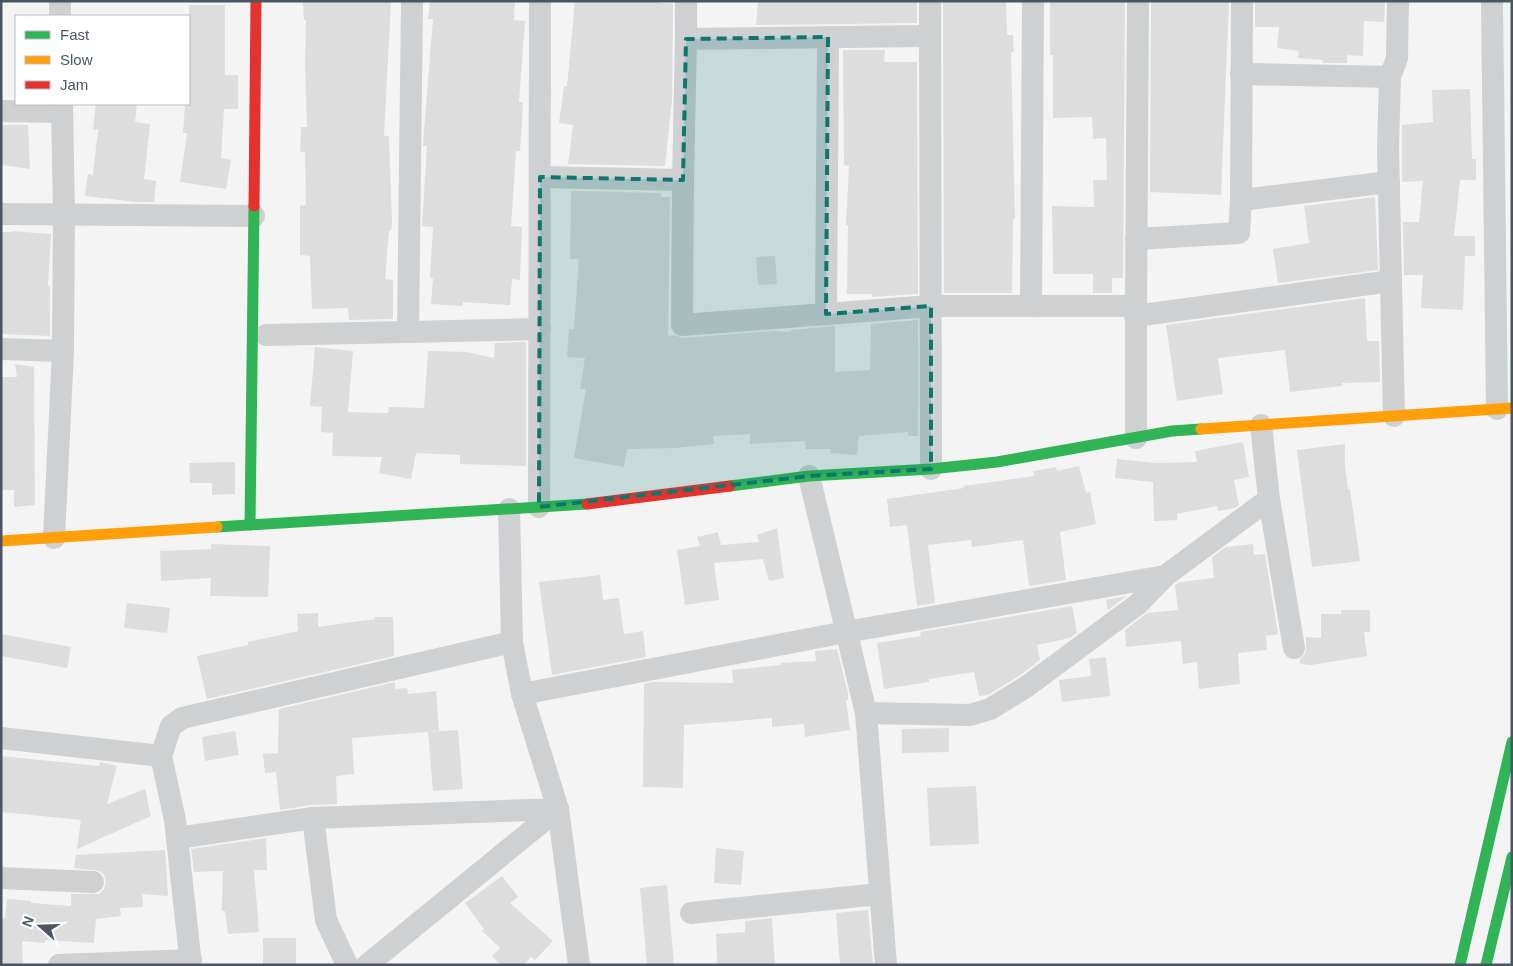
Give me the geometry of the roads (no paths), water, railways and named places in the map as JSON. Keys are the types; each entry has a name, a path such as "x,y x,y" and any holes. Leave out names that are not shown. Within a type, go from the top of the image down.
{"main road":[{"path":"250,525 256,1"},
{"path":"1,541 250,525 265,519 509,509 600,503 809,476 931,469 997,462 1172,431 1504,409"},
{"path":"1460,965 1512,742"},
{"path":"1486,965 1512,857"}],"street":[{"path":"60,1 60,15"},
{"path":"408,332 412,1"},
{"path":"540,1 540,507"},
{"path":"686,1 682,326 930,306 1030,306 1135,311 1391,282"},
{"path":"930,1 931,469"},
{"path":"1030,306 1033,1"},
{"path":"1136,438 1135,311 1138,1"},
{"path":"1136,239 1239,233 1241,200 1242,1"},
{"path":"1394,416 1389,182 1390,77 1397,58 1398,1"},
{"path":"1492,1 1504,409"},
{"path":"686,40 930,36"},
{"path":"826,314 828,37"},
{"path":"1241,74 1390,77"},
{"path":"1,111 62,108 64,215 63,351 54,538"},
{"path":"540,177 683,180"},
{"path":"1241,200 1389,182"},
{"path":"1,214 254,216"},
{"path":"266,335 540,329"},
{"path":"1,349 63,351"},
{"path":"1261,425 1269,499 1294,648"},
{"path":"809,476 866,713 886,965"},
{"path":"866,713 970,715 990,709 1026,687 1138,604 1165,576 1269,499"},
{"path":"509,509 512,642 522,694 558,809 579,965"},
{"path":"522,694 846,632 1165,576"},
{"path":"59,965 191,962 175,820 162,756 171,726 182,718 512,642"},
{"path":"1,738 162,756"},
{"path":"177,838 313,818 558,809"},
{"path":"367,965 558,809"},
{"path":"313,818 326,920 347,965"},
{"path":"1,878 92,882"},
{"path":"691,913 880,894"}]}
